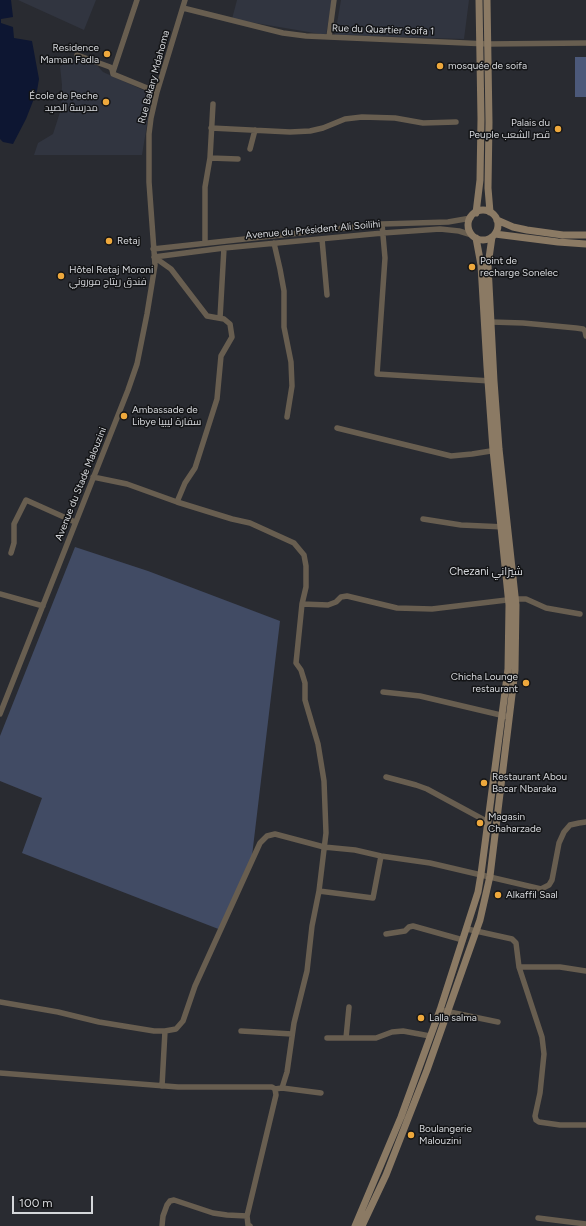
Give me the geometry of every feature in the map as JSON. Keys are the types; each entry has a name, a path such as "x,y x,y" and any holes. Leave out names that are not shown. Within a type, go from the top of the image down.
{"main road":[{"path":"479,0 484,44 489,143 488,188 490,212 497,220 513,227 563,235 586,235"},
{"path":"362,1226 394,1154 428,1070 476,932 490,876 515,670 512,600 496,450 481,265 474,237 469,227 480,180 481,119 487,0"},
{"path":"473,215 483,211 490,212"},
{"path":"491,381 491,322 488,265 494,236 498,227 497,220"},
{"path":"474,237 484,240 494,236 586,244"},
{"path":"355,1226 402,1117 440,1010 478,892 508,670 512,600"}],"street":[{"path":"113,72 137,0"},
{"name":"Rue Bakary Mdahoma","path":"154,254 148,182 148,145 151,118 157,92 185,0"},
{"path":"328,37 334,0"},
{"name":"Rue du Quartier Soifa 1","path":"183,8 283,33 306,36 484,44 586,43"},
{"path":"77,55 110,67 113,74 157,92"},
{"path":"205,243 205,187 210,158 213,104"},
{"path":"211,128 310,131 323,128 345,119 362,117 395,118 423,123 456,122"},
{"path":"250,149 255,130"},
{"path":"210,158 238,159"},
{"name":"Avenue du Président Ali Soilihi","path":"154,254 205,243 382,224 448,222 473,215"},
{"path":"382,224 385,258 377,374 491,381"},
{"name":"Avenue du Président Ali Soilihi","path":"154,254 440,229 459,231 474,237"},
{"path":"322,239 327,295"},
{"path":"274,243 284,291 284,327 291,362 292,386 287,417"},
{"path":"220,318 224,248"},
{"path":"154,254 171,269 207,316 224,319 230,324 232,337 221,356 217,399 195,468 185,482 177,502"},
{"name":"Avenue du Stade Malouzini","path":"0,714 137,364 153,285 155,265 154,254"},
{"path":"491,322 523,323 576,328 585,331 586,336"},
{"path":"337,428 451,456 496,450"},
{"path":"93,477 127,484 177,502 232,519 244,520 294,543 304,555 306,566 306,587 302,604 296,663 301,670 305,683 305,700 318,744 323,773 326,833 319,891 312,926 308,971 292,1034 287,1072 282,1088"},
{"path":"11,553 14,543 14,524 26,500 75,522"},
{"path":"423,519 461,525 504,527"},
{"path":"0,594 43,606"},
{"path":"302,604 328,605 336,602 341,597 347,596 397,608 432,608 526,599 546,608 580,614"},
{"path":"382,692 420,696 509,717"},
{"path":"386,777 416,784 488,822"},
{"path":"0,1002 58,1012 99,1022 166,1032 176,1029 183,1021 195,986 260,843 267,836 275,834 324,847 355,850 380,856 430,863 545,888 552,880 559,843 564,832 570,825 586,822"},
{"path":"319,891 373,898 380,856"},
{"path":"386,934 405,931 409,927 413,926 463,940"},
{"path":"467,929 512,939 516,943 519,967 542,1037 544,1054 540,1093 535,1116 536,1120 539,1122 560,1125 586,1125"},
{"path":"519,967 560,967 586,971"},
{"path":"346,1038 349,1006"},
{"path":"440,1010 498,1022"},
{"path":"241,1031 292,1034"},
{"path":"327,1038 376,1038 392,1032 403,1031 430,1036"},
{"path":"162,1086 166,1032"},
{"path":"0,1073 178,1087 272,1087 275,1089 282,1088 322,1093"},
{"path":"250,1226 248,1225 247,1216 276,1095 275,1089"},
{"path":"162,1226 167,1205 170,1201 174,1200 213,1213 247,1216"},
{"path":"538,1218 586,1224"}],"shaded area":[{"path":"0,0 11,0 13,17 1,19 1,23 13,27 14,38 32,41 39,79 37,91 26,119 13,144 3,142 0,139"},
{"path":"18,0 96,0 84,30"},
{"path":"237,0 332,0 326,35 232,19"},
{"path":"341,0 469,0 464,39 335,35"},
{"path":"575,57 586,57 586,97 575,97"},
{"name":"École de Peche مدرسة الصيد","path":"75,59 94,62 103,72 152,94 142,155 34,155 38,143 53,134 61,109 62,85 60,66"},
{"path":"75,547 148,571 280,621 252,856 221,930 22,853 42,798 0,781 0,736"}],"place":[{"name":"Residence Maman Fadla","path":"107,54"},
{"name":"mosquée de soifa","path":"440,66"},
{"name":"École de Peche مدرسة الصيد","path":"106,102"},
{"name":"Palais du Peuple قصر الشعب","path":"558,129"},
{"name":"Retaj","path":"109,241"},
{"name":"Point de recharge Sonelec","path":"472,267"},
{"name":"Hôtel Retaj Moroni فندق ريتاج موروني","path":"61,276"},
{"name":"Ambassade de Libye سفارة ليبيا","path":"124,416"},
{"name":"Chicha Lounge restaurant","path":"526,683"},
{"name":"Restaurant Abou Bacar Nbaraka","path":"484,783"},
{"name":"Magasin Chaharzade","path":"480,823"},
{"name":"Alkaffil Saal","path":"498,895"},
{"name":"Lalla salma","path":"421,1018"},
{"name":"Boulangerie Malouzini","path":"411,1135"}],"district":[{"name":"Chezani شيزاني","path":"486,572"}]}
